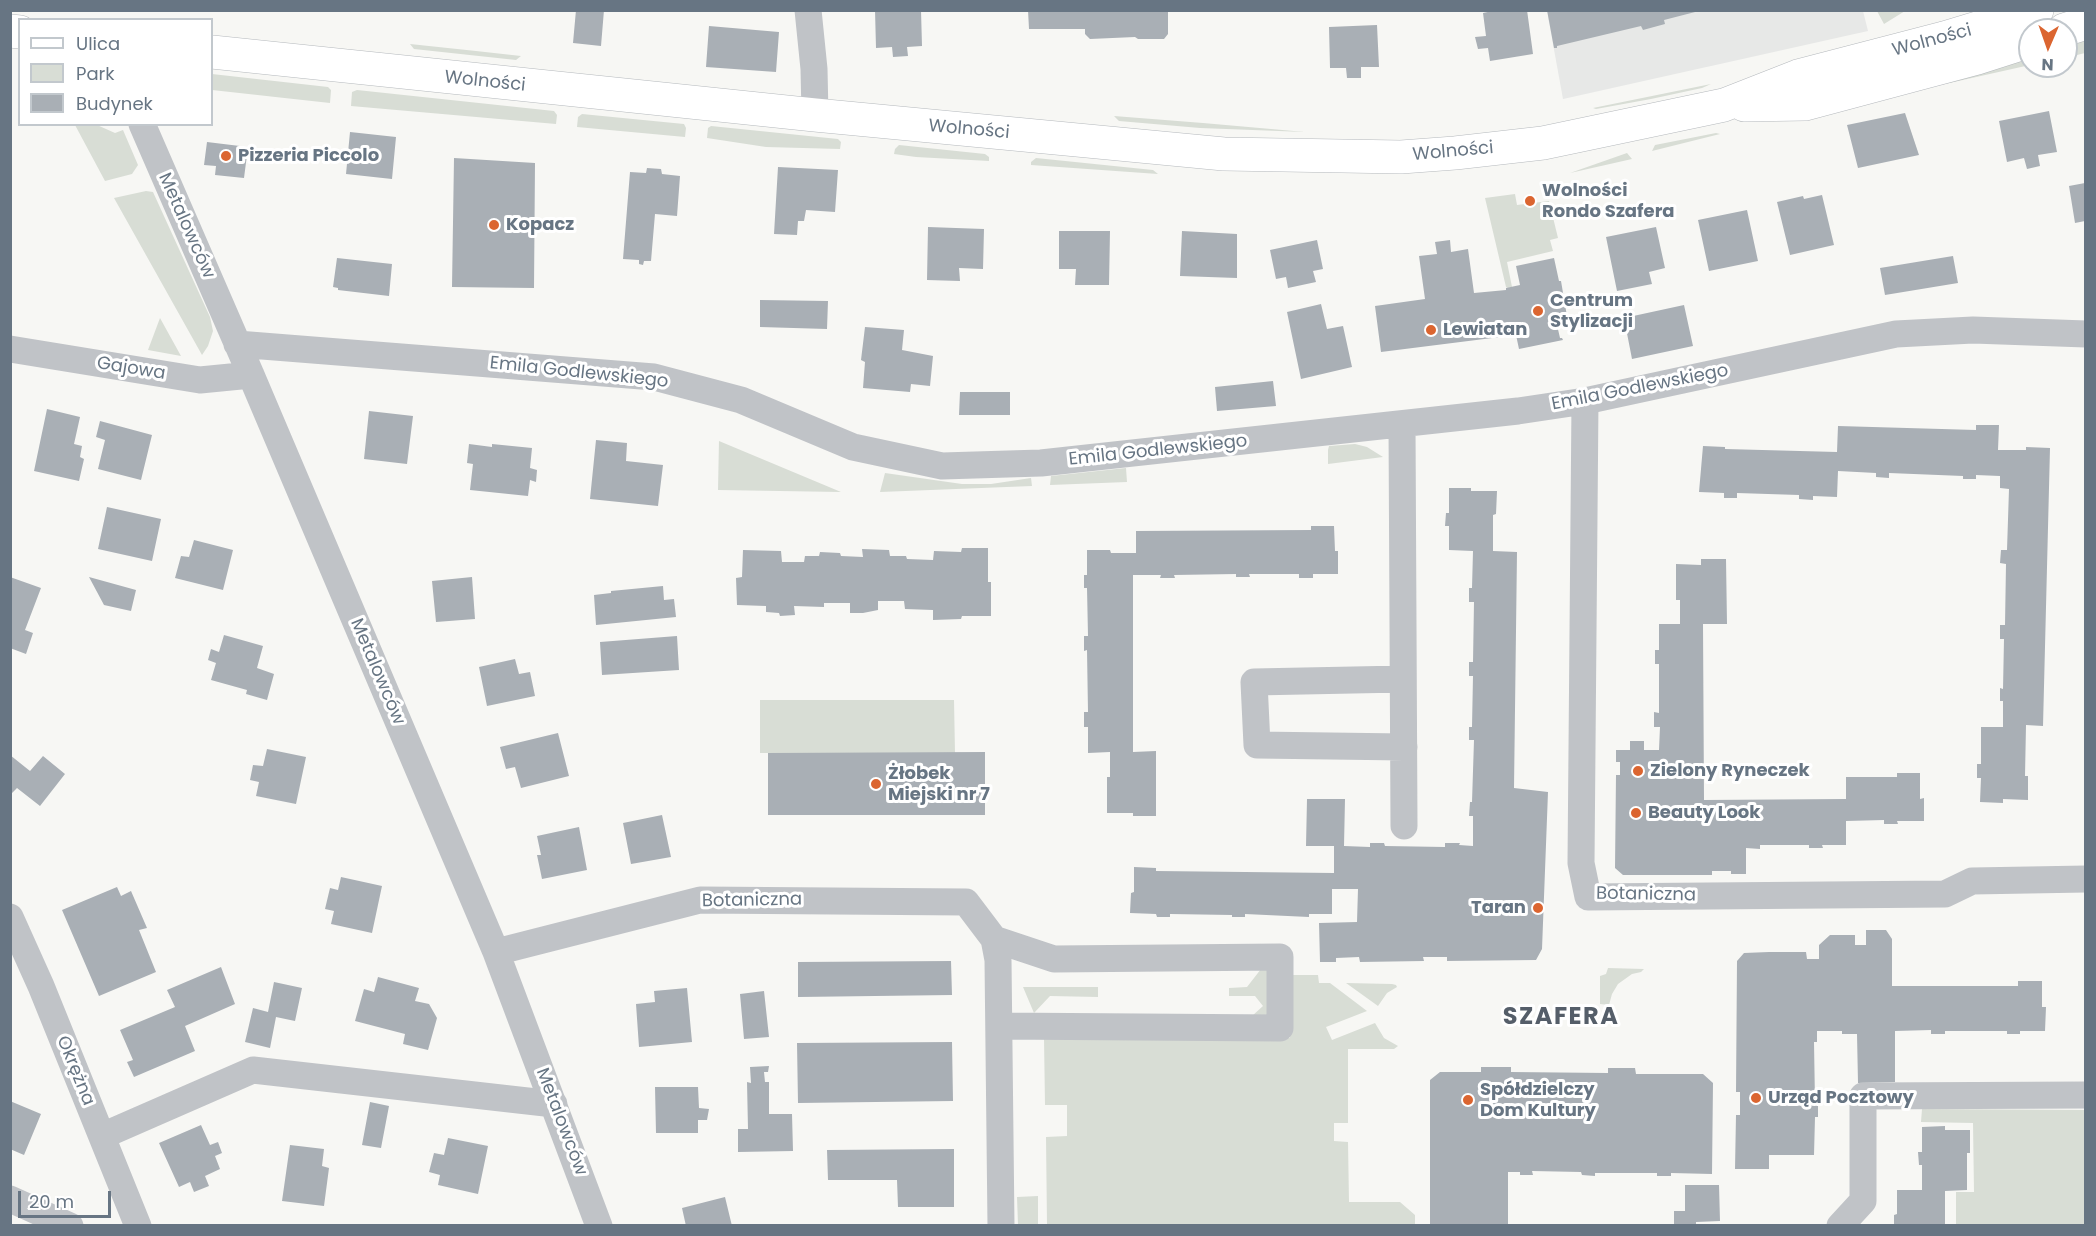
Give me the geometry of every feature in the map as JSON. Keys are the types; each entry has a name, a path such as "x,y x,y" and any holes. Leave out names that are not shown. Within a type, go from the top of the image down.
{"main road":[{"name":"Wolności","path":"213,52 815,115 1224,154 1401,157 1543,143 1724,105 1798,76 1944,38 2037,10"},
{"name":"Wolności","path":"1724,105 1805,104 2018,45"}],"street":[{"path":"808,10 814,69 815,115"},
{"name":"Metalowców","path":"143,126 496,952 599,1226"},
{"name":"Emila Godlewskiego","path":"237,344 654,377 741,400 853,447 942,466 1052,462 1402,424 1585,401 1896,334 1972,330 2085,334"},
{"name":"Gajowa","path":"10,349 200,380 251,375"},
{"name":"Botaniczna","path":"1585,401 1581,864 1588,897 1945,894 1971,881 2085,879"},
{"path":"1402,424 1404,826"},
{"path":"1403,680 1254,682 1257,745 1404,747"},
{"name":"Botaniczna","path":"496,952 700,900 966,902 994,939 998,960 1001,1226"},
{"name":"Okrężna","path":"10,917 41,986 138,1226"},
{"path":"994,939 1054,959 1280,957 1280,1028 999,1026"},
{"path":"102,1137 253,1070 554,1104"},
{"path":"1840,1226 1863,1201 1863,1096 2085,1095"},
{"path":"10,1199 70,1226"}],"shaded area":[{"path":"1547,11 1863,11 1868,31 1563,99"}],"green space":[{"path":"1877,11 1905,11 1884,24"},
{"path":"2085,36 2085,53 2078,55 2078,40"},
{"path":"410,44 521,56 516,60 414,49"},
{"path":"2018,57 2018,68 1918,90"},
{"path":"213,74 328,87 331,90 330,103 213,90"},
{"path":"1711,84 1651,99 1593,108"},
{"path":"357,90 554,111 557,115 556,124 351,106 352,92"},
{"path":"582,114 684,124 685,137 577,127 578,117"},
{"path":"1114,116 1305,132 1200,128 1119,121"},
{"path":"76,126 99,126 115,133 123,130 138,165 132,174 105,181"},
{"path":"711,126 838,139 841,142 840,149 766,147 707,138 708,128"},
{"path":"1720,134 1652,151 1655,145"},
{"path":"899,145 985,154 989,157 989,161 894,154"},
{"path":"1627,153 1632,159 1570,173"},
{"path":"1036,158 1153,170 1158,174 1031,165"},
{"path":"146,191 153,192 210,317 213,331 202,355 114,198"},
{"path":"1515,194 1517,205 1549,201 1558,238 1550,240 1553,251 1507,262 1512,287 1508,288 1485,198"},
{"path":"160,318 181,356 148,350"},
{"path":"719,441 841,492 718,490"},
{"path":"1355,444 1367,447 1383,457 1328,464 1329,446"},
{"path":"1126,468 1127,482 1050,485 1051,476"},
{"path":"885,473 962,484 991,484 1031,478 1032,486 880,492"},
{"path":"760,700 954,700 955,753 760,753"},
{"path":"1269,968 1272,1015 1252,1016 1263,1006 1255,996 1229,996 1229,988 1247,987 1261,969"},
{"path":"1608,968 1644,969 1618,984 1609,1005 1600,1004 1600,976 1606,974"},
{"path":"1290,975 1318,975 1319,983 1330,983 1367,1011 1326,1027 1332,1040 1375,1023 1384,1038 1398,1046 1394,1049 1348,1049 1348,1123 1334,1123 1334,1141 1348,1142 1349,1202 1400,1202 1415,1215 1415,1225 1047,1225 1046,1137 1067,1136 1067,1105 1045,1105 1044,1038 1290,1038"},
{"path":"1346,983 1392,984 1397,987 1387,993 1378,1006"},
{"path":"1023,987 1098,987 1098,997 1050,996 1034,1013"},
{"path":"1922,1109 2085,1110 2085,1225 1956,1225 1956,1192 1974,1192 1973,1123 1921,1122"},
{"path":"1038,1196 1038,1225 1018,1225 1017,1197"}],"building":[{"path":"576,10 604,10 601,46 573,43"},
{"path":"875,10 921,10 922,46 907,47 908,56 893,57 892,47 876,48"},
{"path":"1028,10 1168,10 1168,34 1164,39 1135,37 1090,39 1085,34 1085,29 1029,29"},
{"path":"1497,10 1527,10 1533,54 1490,61 1488,48 1478,49 1475,37 1486,36 1483,13"},
{"path":"1547,10 1699,11 1664,20 1665,24 1643,30 1641,26 1554,48"},
{"path":"1377,25 1379,67 1361,67 1361,78 1347,78 1346,68 1330,68 1329,27"},
{"path":"709,26 779,32 776,72 706,67"},
{"path":"2049,111 2057,152 2038,155 2040,166 2027,169 2024,158 2007,162 1999,121"},
{"path":"1905,113 1919,155 1858,168 1847,125"},
{"path":"350,132 396,137 392,179 346,174"},
{"name":"Pizzeria Piccolo","path":"207,142 248,147 244,178 215,175 216,166 204,165"},
{"name":"Kopacz","path":"454,158 535,163 534,288 452,287"},
{"path":"778,167 838,170 835,212 806,210 804,221 798,221 797,235 774,234"},
{"path":"647,168 661,169 662,174 680,176 677,216 655,214 651,261 644,261 643,265 639,264 639,260 623,259 630,172 646,173"},
{"path":"2085,183 2085,221 2075,223 2069,186"},
{"path":"1822,195 1834,245 1790,255 1777,202 1803,196 1804,199"},
{"path":"1747,210 1758,261 1709,271 1698,220"},
{"path":"928,227 984,229 983,269 959,268 960,281 927,280"},
{"path":"1656,227 1665,268 1649,272 1652,284 1617,291 1606,237"},
{"path":"1059,231 1110,231 1109,285 1075,285 1076,269 1059,269"},
{"path":"1182,231 1237,234 1237,278 1180,276"},
{"path":"1317,240 1323,269 1313,271 1316,282 1288,288 1286,277 1276,279 1270,250"},
{"path":"1450,240 1451,252 1468,249 1474,293 1506,290 1506,288 1520,285 1516,266 1554,258 1559,281 1561,281 1568,322 1557,325 1560,338 1563,340 1519,349 1516,335 1381,352 1375,306 1425,299 1419,256 1437,254 1435,242"},
{"path":"1953,256 1958,283 1885,295 1880,268"},
{"path":"337,258 392,264 389,296 338,290 333,287"},
{"path":"760,300 828,301 827,329 760,327"},
{"path":"1321,304 1327,329 1343,326 1352,367 1301,379 1287,312"},
{"path":"1684,305 1693,346 1632,359 1624,318"},
{"path":"865,327 904,330 902,350 933,356 930,386 911,384 910,392 863,388 865,362 861,360"},
{"path":"1273,381 1276,406 1217,411 1215,387"},
{"path":"960,392 1010,392 1010,415 959,415"},
{"path":"47,409 80,417 74,444 82,446 80,457 84,459 79,481 34,471"},
{"path":"369,411 413,416 407,464 364,459"},
{"path":"100,421 152,435 141,480 98,469 105,440 96,437"},
{"path":"1976,425 1999,425 1998,450 2026,450 2026,447 2050,448 2043,726 2026,725 2025,776 2028,776 2028,800 2003,799 2003,803 1980,802 1981,778 1977,778 1977,764 1981,764 1981,727 2003,727 2003,701 2000,701 2000,688 2003,689 2004,639 2000,639 2000,625 2005,625 2006,564 2000,563 2001,550 2007,550 2009,489 2000,488 2000,476 1976,475 1976,479 1963,479 1963,476 1889,473 1889,478 1876,477 1876,473 1838,471 1837,497 1813,496 1813,500 1799,499 1799,495 1737,493 1737,498 1724,498 1724,493 1699,492 1703,446 1725,447 1725,449 1837,452 1838,426 1976,430"},
{"path":"596,440 627,443 626,461 663,465 658,506 590,499"},
{"path":"469,444 532,448 530,468 537,470 536,482 530,480 528,496 470,490 473,464 467,463"},
{"path":"1449,488 1497,491 1496,514 1493,515 1493,551 1517,552 1514,788 1548,792 1542,949 1536,960 1447,961 1447,957 1423,957 1424,961 1360,962 1359,957 1336,958 1336,962 1320,962 1319,923 1357,922 1358,889 1332,889 1332,914 1309,914 1309,917 1170,914 1170,917 1157,917 1156,914 1130,913 1131,893 1134,892 1134,867 1156,868 1156,871 1334,873 1334,846 1306,846 1307,799 1345,799 1344,846 1370,847 1370,843 1384,843 1385,846 1445,847 1445,843 1460,843 1459,845 1473,846 1473,816 1469,816 1470,802 1472,802 1474,740 1469,740 1469,727 1472,727 1473,676 1469,676 1469,662 1473,662 1474,602 1469,602 1469,588 1472,588 1473,551 1449,550 1449,526 1445,526 1446,513 1449,513"},
{"path":"107,507 161,519 152,561 98,549"},
{"path":"1311,526 1334,526 1335,551 1338,551 1338,574 1313,574 1313,578 1299,578 1299,574 1249,574 1250,577 1236,577 1236,574 1174,575 1175,578 1160,578 1161,575 1133,575 1133,752 1156,751 1156,816 1107,813 1110,752 1088,753 1088,727 1084,727 1084,712 1088,712 1087,650 1084,651 1084,636 1088,636 1087,588 1084,588 1084,575 1087,575 1087,550 1136,553 1136,531 1311,530"},
{"path":"194,540 233,550 223,590 175,578 181,556 189,557"},
{"path":"962,548 988,548 991,616 962,616 961,619 933,620 933,610 905,609 904,601 878,601 878,610 863,613 850,613 850,603 824,603 824,607 794,606 795,615 780,616 779,613 766,612 766,606 737,605 736,578 742,577 743,550 781,551 782,562 804,562 805,556 819,556 820,552 863,557 862,549 889,550 890,556 933,560 934,551 961,552"},
{"path":"1701,559 1726,559 1727,624 1703,624 1704,800 1846,799 1846,777 1897,777 1897,773 1920,773 1920,799 1924,798 1924,821 1897,821 1898,824 1884,824 1884,820 1846,821 1846,845 1822,845 1823,848 1809,848 1809,845 1760,845 1760,849 1746,848 1746,874 1712,871 1712,875 1623,875 1615,868 1616,775 1620,775 1620,762 1616,762 1616,750 1630,750 1630,741 1644,741 1644,750 1659,750 1660,727 1654,727 1654,712 1659,713 1659,664 1655,664 1655,650 1659,650 1659,624 1680,624 1680,600 1676,600 1676,564 1701,565"},
{"path":"10,577 41,588 25,630 33,633 26,654 10,648"},
{"path":"89,577 136,590 131,611 104,605"},
{"path":"472,577 475,619 436,622 432,581"},
{"path":"663,586 664,600 674,599 676,617 596,625 594,595"},
{"path":"224,635 263,646 257,668 274,674 267,700 246,694 247,690 211,680 216,663 208,660 211,649 219,652"},
{"path":"677,636 679,670 602,675 600,642"},
{"path":"515,659 519,674 530,672 535,696 487,706 479,667"},
{"path":"558,733 569,776 521,788 515,767 506,769 500,747"},
{"path":"267,749 306,757 296,804 256,796 259,782 250,780 253,765 263,766"},
{"name":"Żłobek Miejski nr 7","path":"985,752 985,815 768,815 768,753"},
{"path":"10,755 30,771 43,756 65,774 40,806 17,788 10,795"},
{"path":"662,815 671,857 631,864 623,823"},
{"path":"579,827 587,870 542,879 537,855 541,855 537,836"},
{"path":"341,877 382,886 372,933 331,924 334,911 325,909 330,888 338,890"},
{"path":"117,887 121,896 131,891 147,928 139,930 156,972 99,996 62,910"},
{"path":"1866,930 1886,930 1892,939 1892,986 2018,986 2018,981 2042,981 2042,1007 2046,1007 2045,1031 2020,1031 2020,1034 2007,1034 2007,1031 1945,1031 1945,1034 1931,1034 1931,1030 1895,1031 1895,1082 1858,1083 1857,1034 1842,1034 1842,1031 1817,1031 1817,1042 1814,1042 1815,1103 1818,1103 1818,1117 1815,1117 1814,1155 1769,1155 1769,1169 1735,1169 1736,1115 1740,1115 1740,1092 1736,1092 1737,961 1744,953 1769,952 1806,952 1807,959 1819,959 1819,945 1830,935 1855,935 1855,945 1866,945"},
{"path":"951,961 952,995 798,997 798,962"},
{"path":"221,967 235,1004 185,1026 195,1051 134,1077 127,1062 133,1060 120,1030 175,1007 167,990"},
{"path":"378,977 419,988 415,1001 429,1004 437,1018 428,1050 403,1044 405,1034 355,1021 364,989 374,992"},
{"path":"274,982 302,988 295,1021 276,1017 270,1048 245,1042 253,1008 268,1012"},
{"path":"687,988 692,1042 639,1047 636,1004 655,1002 654,991"},
{"path":"764,991 769,1037 744,1039 740,994"},
{"path":"952,1042 953,1101 798,1103 797,1043"},
{"path":"769,1066 768,1072 764,1072 765,1082 769,1082 769,1114 792,1114 793,1151 738,1152 738,1129 748,1129 747,1082 751,1083 750,1067"},
{"path":"1481,1067 1511,1067 1511,1072 1608,1073 1608,1068 1635,1068 1636,1074 1703,1074 1713,1083 1712,1174 1671,1173 1671,1176 1657,1176 1657,1173 1595,1173 1595,1176 1582,1175 1581,1172 1532,1171 1533,1175 1520,1175 1520,1172 1508,1172 1508,1226 1430,1226 1430,1080 1440,1072 1481,1072"},
{"path":"655,1087 698,1087 699,1108 709,1109 707,1120 698,1120 698,1133 656,1133"},
{"path":"10,1101 41,1114 24,1155 10,1149"},
{"path":"370,1102 389,1106 381,1148 362,1145"},
{"path":"201,1125 210,1145 218,1142 222,1153 215,1156 220,1169 205,1176 209,1186 194,1192 190,1182 179,1187 159,1143"},
{"path":"1945,1126 1945,1130 1970,1130 1970,1153 1967,1153 1967,1190 1945,1191 1945,1226 1894,1226 1894,1215 1897,1214 1897,1190 1922,1190 1922,1165 1919,1165 1918,1152 1922,1152 1922,1127"},
{"path":"448,1138 488,1146 478,1194 438,1185 440,1175 429,1172 434,1153 444,1155"},
{"path":"290,1145 324,1149 322,1166 329,1168 324,1206 282,1201"},
{"path":"954,1149 954,1207 898,1207 897,1180 828,1180 827,1150"},
{"path":"1685,1185 1719,1185 1720,1221 1696,1222 1696,1226 1674,1226 1674,1211 1685,1211"},
{"path":"725,1197 732,1226 686,1226 682,1208"}],"place":[{"name":"Pizzeria Piccolo","path":"226,156"},
{"name":"Wolności Rondo Szafera","path":"1530,201"},
{"name":"Kopacz","path":"494,225"},
{"name":"Centrum Stylizacji","path":"1538,311"},
{"name":"Lewiatan","path":"1431,330"},
{"name":"Zielony Ryneczek","path":"1638,771"},
{"name":"Żłobek Miejski nr 7","path":"876,784"},
{"name":"Beauty Look","path":"1636,813"},
{"name":"Taran","path":"1538,908"},
{"name":"Urząd Pocztowy","path":"1756,1098"},
{"name":"Spółdzielczy Dom Kultury","path":"1468,1100"}],"district":[{"name":"SZAFERA","path":"1561,1018"}]}
